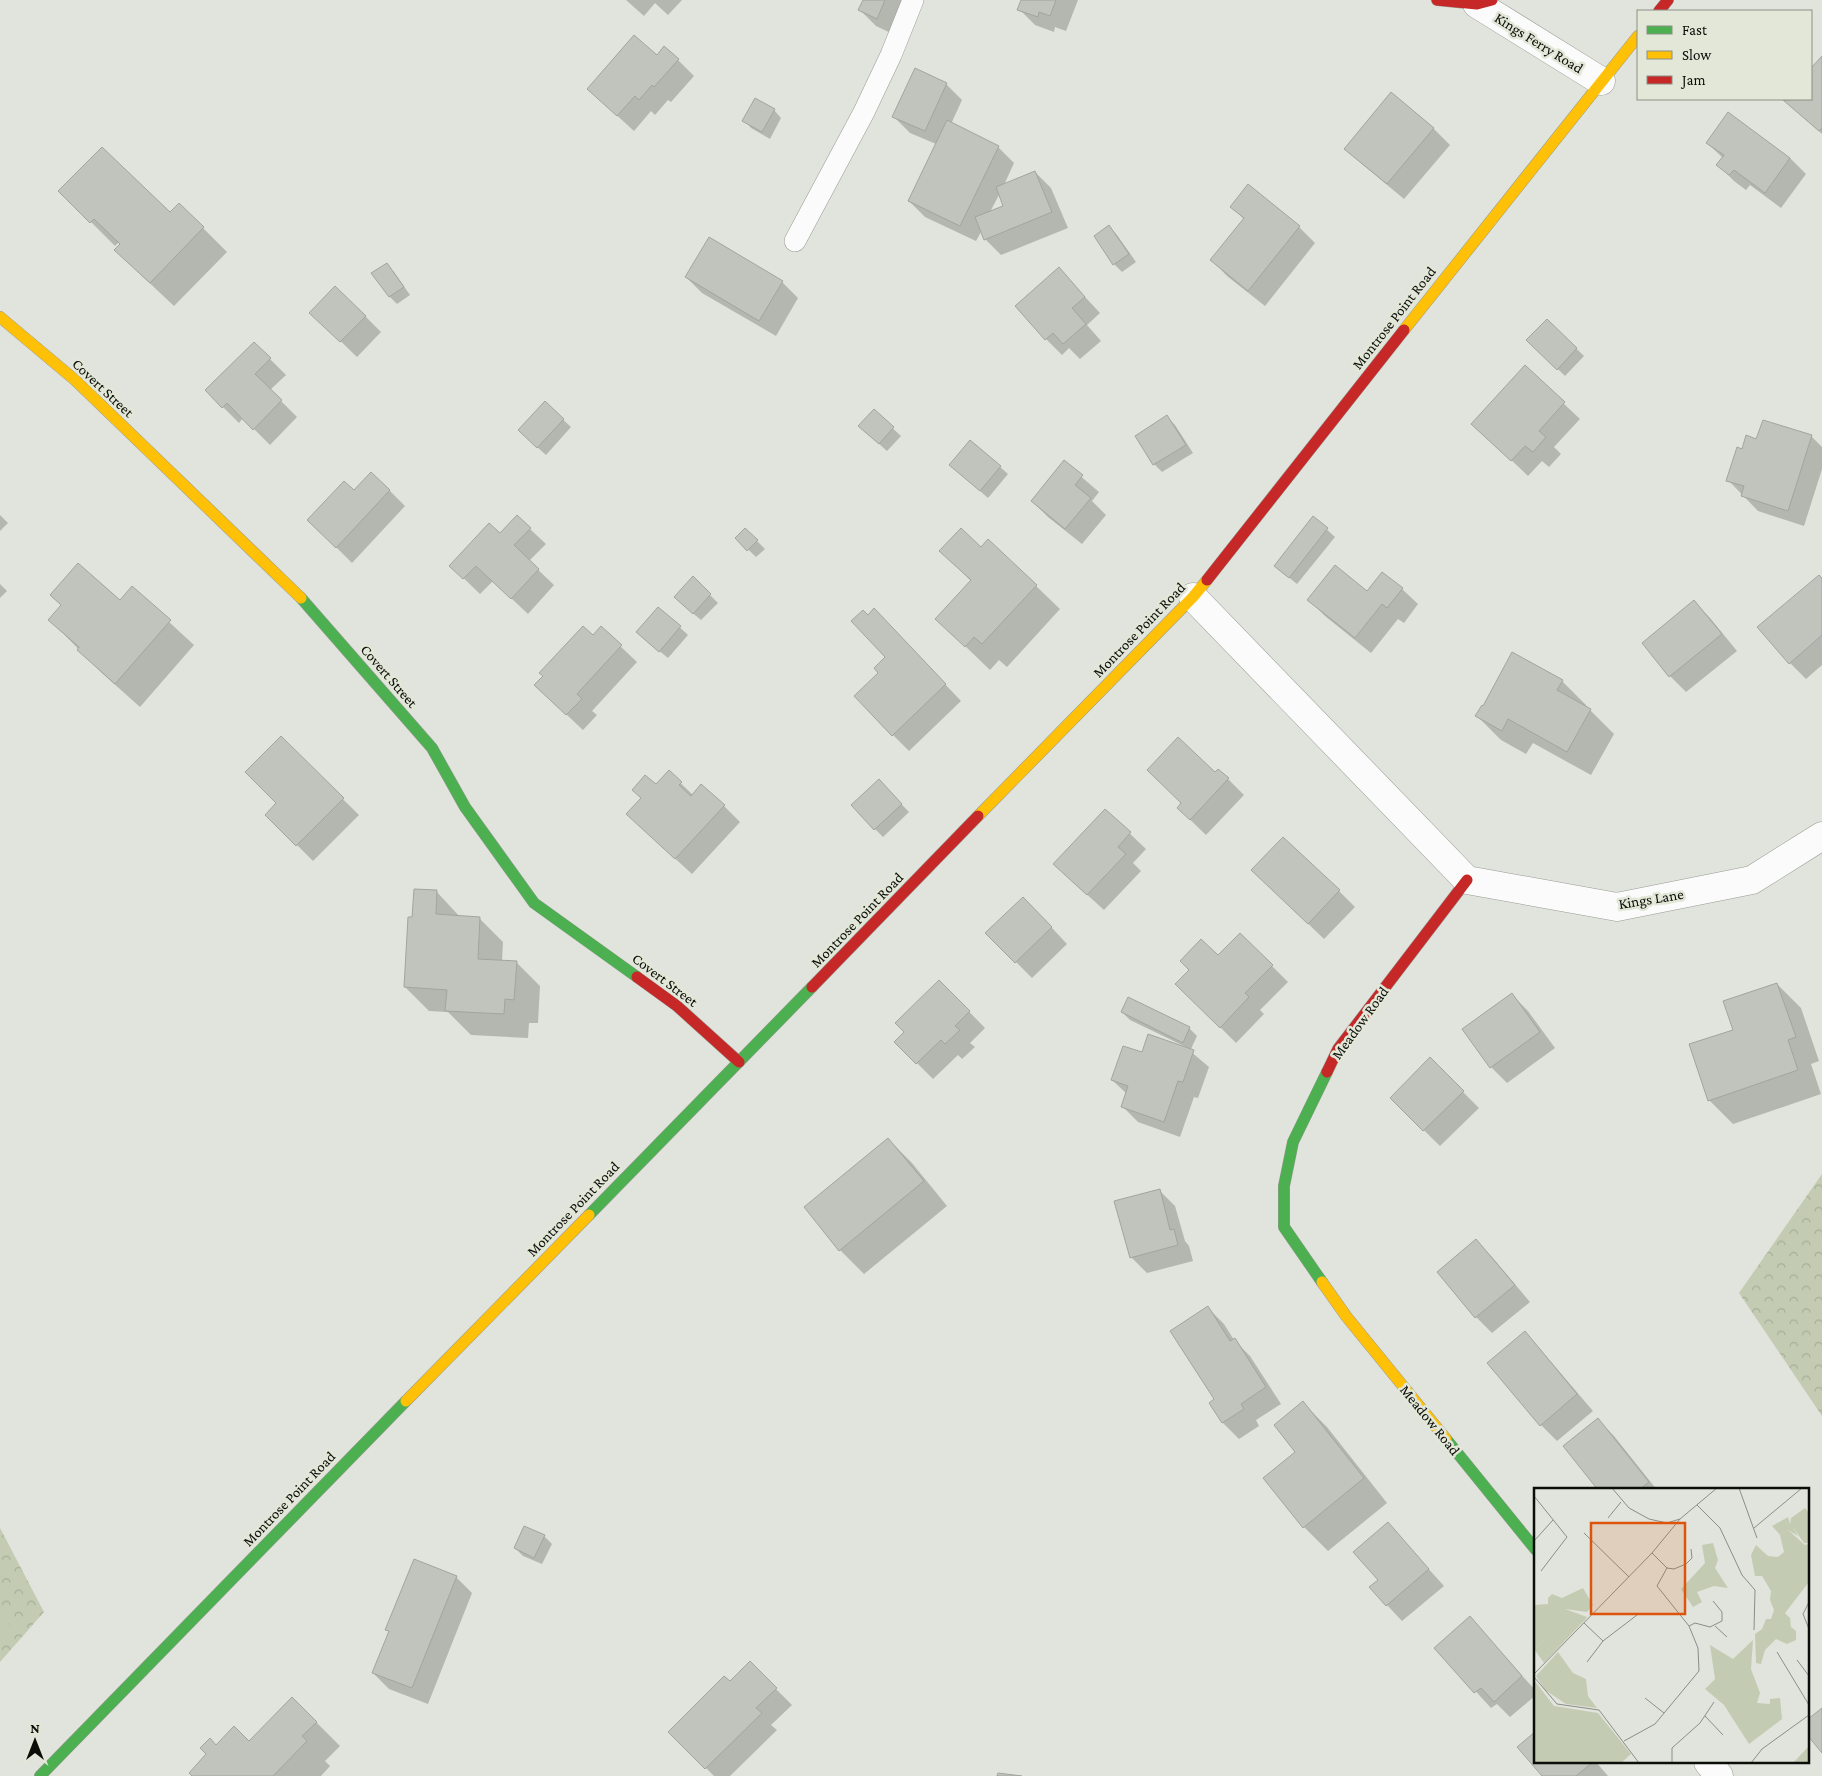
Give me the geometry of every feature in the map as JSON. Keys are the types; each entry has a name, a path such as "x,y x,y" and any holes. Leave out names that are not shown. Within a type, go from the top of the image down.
{"street":[{"name":"Kings Ferry Road","path":"1437,0 1484,2 1601,81"},
{"path":"1660,10 1668,0"},
{"name":"Montrose Point Road","path":"40,1776 1193,597 1637,37"},
{"name":"Covert Street","path":"0,317 75,380 297,593 432,748 465,807 534,903 677,1006 739,1062"},
{"path":"1193,597 1467,880"},
{"name":"Kings Lane","path":"1467,880 1617,907 1752,880 1822,836"},
{"name":"Meadow Road","path":"1467,880 1338,1049 1293,1142 1284,1186 1284,1227 1346,1316 1534,1548"},
{"path":"1710,1764 1719,1776"}],"lane":[{"path":"795,241 864,112 891,55 912,0"}],"green space":[{"path":"1822,1174 1822,1416 1739,1293"},
{"path":"0,1528 44,1612 0,1662"},
{"path":"0,1613 12,1628 0,1641"}],"building":[{"path":"863,0 885,0 877,19 858,10"},
{"path":"1021,0 1056,0 1050,16 1039,12 1038,17 1017,10"},
{"path":"634,35 657,55 664,46 679,59 654,87 652,85 639,100 635,96 617,116 587,89"},
{"path":"1822,56 1822,128 1819,131 1783,100 1812,100 1812,67"},
{"path":"915,68 947,83 925,131 892,117"},
{"path":"1391,92 1434,128 1387,184 1344,149"},
{"path":"755,98 775,109 762,132 742,121"},
{"path":"1728,112 1790,158 1765,193 1734,170 1729,175 1716,165 1724,155 1706,143"},
{"path":"947,120 999,146 960,226 908,201"},
{"path":"102,147 170,212 179,203 204,227 150,283 114,250 120,244 94,219 90,223 58,191"},
{"path":"1035,171 1052,212 984,240 975,217 1003,206 996,187"},
{"path":"1248,184 1300,226 1248,291 1210,260 1244,218 1230,207"},
{"path":"1109,225 1129,254 1113,265 1094,236"},
{"path":"709,237 783,281 759,321 685,277"},
{"path":"387,263 404,287 389,297 371,273"},
{"path":"1059,267 1085,297 1072,308 1086,324 1063,344 1053,333 1045,340 1015,306"},
{"path":"335,286 366,316 340,342 309,313"},
{"path":"1547,319 1577,348 1557,370 1526,340"},
{"path":"254,342 271,358 255,374 282,400 253,430 227,403 222,408 205,390"},
{"path":"1525,365 1565,402 1539,431 1546,437 1533,452 1525,446 1511,461 1471,424"},
{"path":"545,401 564,419 537,448 518,430"},
{"path":"874,409 894,427 879,444 858,426"},
{"path":"1167,415 1186,445 1153,465 1135,436"},
{"path":"1763,420 1812,435 1788,511 1741,496 1744,486 1726,481 1737,447 1742,449 1746,435 1756,439"},
{"path":"970,440 1001,466 980,491 949,465"},
{"path":"1064,460 1083,475 1075,485 1091,498 1065,529 1031,501"},
{"path":"371,472 390,490 336,548 307,520 344,481 354,490"},
{"path":"517,515 531,528 514,545 539,569 511,599 476,566 463,579 449,566 489,523 500,533"},
{"path":"1313,516 1328,528 1289,578 1274,566"},
{"path":"745,528 758,540 747,551 735,538"},
{"path":"961,528 981,547 988,539 1037,585 982,644 974,637 965,647 935,619 971,580 939,551"},
{"path":"78,563 120,600 132,586 171,620 115,684 77,650 79,647 48,620 61,605 50,595"},
{"path":"1335,565 1367,591 1382,572 1403,588 1387,608 1382,604 1355,638 1307,600"},
{"path":"1819,575 1822,578 1822,635 1789,664 1757,627"},
{"path":"693,576 711,594 693,614 674,597"},
{"path":"1694,600 1722,634 1669,677 1642,643"},
{"path":"658,607 681,626 659,652 636,632"},
{"path":"874,608 946,684 892,736 854,696 878,673 874,668 885,657 851,621 863,610 868,615"},
{"path":"583,626 593,635 601,626 622,645 577,694 582,699 566,715 534,685 543,676 539,673"},
{"path":"1512,652 1563,680 1557,690 1591,709 1567,752 1508,719 1502,731 1475,716 1483,706"},
{"path":"281,736 344,798 296,846 265,815 276,803 245,772"},
{"path":"1178,737 1215,772 1218,769 1229,778 1190,820 1177,808 1181,803 1147,770"},
{"path":"669,770 682,782 679,785 691,796 701,784 725,805 675,859 626,814 641,798 632,790 645,775 656,784"},
{"path":"879,779 902,804 874,830 851,805"},
{"path":"1105,809 1131,832 1118,847 1126,854 1087,895 1053,864"},
{"path":"1283,837 1340,890 1308,924 1251,870"},
{"path":"414,889 437,890 436,914 480,917 478,959 517,961 514,1000 505,999 504,1014 445,1011 447,990 404,987 408,917 412,917"},
{"path":"1023,897 1052,927 1015,963 985,933"},
{"path":"1240,933 1273,965 1245,993 1249,997 1220,1028 1175,984 1189,970 1180,961 1201,939 1218,955"},
{"path":"939,980 970,1011 955,1026 960,1030 945,1044 941,1040 916,1064 894,1042 904,1032 895,1023"},
{"path":"1777,983 1796,1037 1788,1040 1798,1070 1708,1101 1689,1044 1733,1030 1723,1001"},
{"path":"1512,993 1540,1032 1490,1068 1462,1029"},
{"path":"1128,997 1190,1027 1183,1043 1121,1012"},
{"path":"1148,1034 1194,1050 1183,1082 1178,1081 1164,1122 1121,1107 1128,1086 1111,1080 1123,1046 1142,1052"},
{"path":"1430,1057 1464,1091 1423,1131 1390,1098"},
{"path":"888,1138 924,1181 839,1251 804,1207"},
{"path":"1160,1189 1170,1230 1174,1229 1178,1245 1130,1258 1114,1201"},
{"path":"1476,1239 1515,1285 1475,1318 1437,1272"},
{"path":"1208,1306 1230,1341 1235,1338 1266,1387 1241,1404 1244,1409 1222,1423 1209,1403 1214,1399 1170,1331"},
{"path":"1525,1331 1577,1394 1540,1426 1487,1363"},
{"path":"1303,1401 1364,1478 1303,1528 1263,1478 1295,1452 1274,1425"},
{"path":"1598,1418 1649,1482 1642,1488 1596,1488 1563,1446"},
{"path":"1388,1522 1429,1569 1386,1606 1369,1587 1378,1580 1353,1552"},
{"path":"524,1526 545,1535 534,1558 514,1548"},
{"path":"414,1559 457,1576 412,1688 372,1673 389,1631 385,1630"},
{"path":"1470,1616 1522,1676 1494,1702 1481,1688 1474,1693 1434,1648"},
{"path":"750,1661 777,1688 756,1708 762,1713 705,1769 668,1732 724,1676 730,1681"},
{"path":"292,1697 317,1722 302,1736 307,1741 273,1776 192,1776 189,1773 206,1754 200,1748 210,1738 216,1745 234,1726 249,1741"},
{"path":"1822,1708 1822,1753 1810,1738 1810,1717"},
{"path":"1534,1733 1534,1764 1591,1764 1576,1776 1542,1776 1517,1747"},
{"path":"998,1773 1022,1776 997,1776"}],"traffic: fast":[{"path":"301,598 432,748 465,807 534,903 637,977"},
{"path":"589,1215 812,987"},
{"path":"1322,1282 1284,1227 1284,1186 1293,1142 1327,1072"},
{"path":"40,1776 406,1401"},
{"path":"1446,1439 1534,1548"}],"traffic: slow":[{"path":"1404,330 1637,37"},
{"path":"0,317 75,380 301,598"},
{"path":"978,816 1193,597 1207,580"},
{"path":"406,1401 589,1215"},
{"path":"1322,1282 1346,1316 1446,1439"}],"traffic: jam":[{"path":"1437,0 1477,4 1492,0"},
{"path":"1660,10 1668,0"},
{"path":"1207,580 1404,330"},
{"path":"812,987 978,816"},
{"path":"1327,1072 1338,1049 1467,880"},
{"path":"637,977 677,1006 739,1062"}]}
